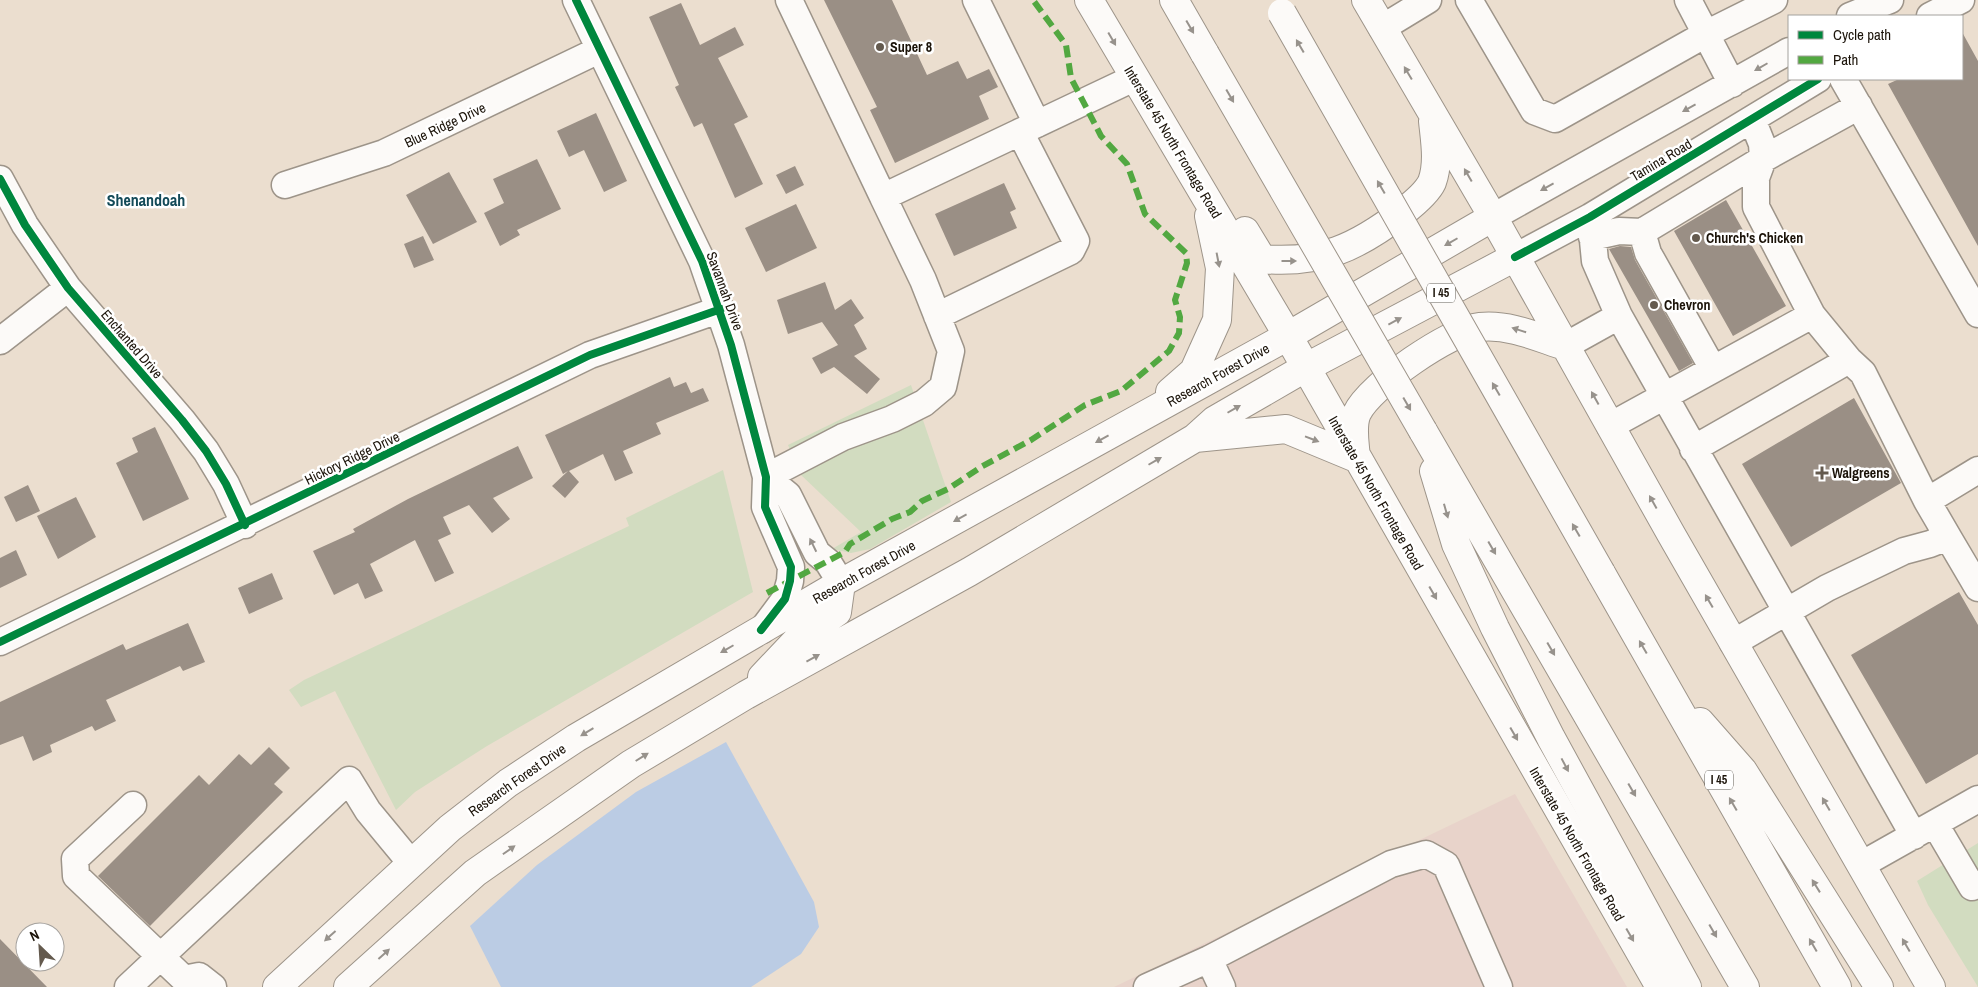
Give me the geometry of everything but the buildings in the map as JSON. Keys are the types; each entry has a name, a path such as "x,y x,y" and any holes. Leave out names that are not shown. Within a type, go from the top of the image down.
{"main road":[{"name":"Interstate 45 North Frontage Road","path":"1090,0 1134,78 1288,336 1660,987"},
{"path":"1174,0 1745,987"},
{"path":"1366,0 1493,217 1733,643 1931,987"},
{"name":"I 45","path":"1278,7 1837,987"},
{"path":"1145,415 1194,371 1217,320 1220,268 1205,195 1225,198 1262,259 1292,262 1343,250 1385,226 1411,206 1432,183 1436,154 1433,115"},
{"name":"Research Forest Drive","path":"277,987 450,828 508,783 576,738 841,583 1288,336 1493,217"},
{"path":"348,987 475,873 631,764 746,695 969,572 1195,438 1215,420 1305,368 1515,257"},
{"path":"1195,438 1286,429 1356,458 1354,429 1357,413 1378,387 1401,367 1454,338 1478,327 1507,326 1565,346"},
{"path":"1423,431 1456,544 1495,628 1551,738 1687,987"},
{"path":"746,695 797,640 837,612 841,583"},
{"path":"1659,674 1742,771 1879,987"}],"street":[{"name":"Savannah Drive","path":"576,0 682,218 721,310 766,477 765,507 791,567 790,581 785,599 762,630"},
{"path":"789,0 923,280 951,351 943,387 924,403 892,419 843,436 766,477 788,495 816,553 828,562 841,583"},
{"path":"937,316 1071,252 1076,241 976,0"},
{"path":"1382,28 1428,0"},
{"path":"1469,0 1534,111 1555,119 1706,34 1774,0"},
{"path":"1688,0 1732,84"},
{"path":"1852,15 1890,0"},
{"path":"1932,15 1962,0"},
{"name":"Blue Ridge Drive","path":"285,185 391,150 599,50"},
{"path":"1493,217 1788,52"},
{"path":"883,198 1134,78"},
{"name":"Tamina Road","path":"1515,257 1591,227 1752,118 1816,80"},
{"path":"1845,80 1978,314"},
{"path":"1859,106 1763,159 1642,232 1618,232 1591,227 1595,261 1619,316 1785,612 1925,830 1976,889"},
{"path":"1752,118 1762,144 1763,159 1756,178 1756,207 1812,315 1849,360 1863,373 1928,501 1978,588"},
{"name":"Enchanted Drive","path":"0,179 25,225 68,288 182,420 206,452 226,484 245,524"},
{"path":"1642,232 1648,253 1713,369"},
{"path":"0,341 68,288"},
{"name":"Hickory Ridge Drive","path":"0,642 590,355 721,310"},
{"path":"1610,426 1812,315"},
{"path":"1565,346 1619,316"},
{"path":"1693,450 1849,360"},
{"path":"1928,501 1978,470"},
{"path":"1733,643 1785,612 1904,551 1948,537"},
{"path":"128,987 349,780 368,811 411,863"},
{"path":"1861,865 1978,799"},
{"path":"133,805 75,859 76,876 160,957 183,983 198,976 213,987"},
{"path":"1147,987 1209,960 1391,864 1426,854 1446,865 1499,987"},
{"path":"1209,960 1222,987"}],"shaded area":[{"path":"1515,794 1627,987 1114,987"}],"green space":[{"path":"911,385 951,502 870,549 851,553 832,549 861,532 801,475 788,445"},
{"path":"723,470 753,592 487,746 415,792 396,810 335,691 301,707 289,690 304,680 629,526 626,518"},
{"path":"1978,843 1978,987 1928,905 1917,881"}],"water":[{"path":"726,742 814,902 819,927 801,954 751,987 501,987 470,926 537,865 636,792"}],"marked path":[{"path":"767,593 845,552 850,544 892,519 910,512 922,501 948,489 981,467 1031,440 1085,405 1121,391 1169,351 1179,333 1180,317 1175,300 1187,263 1186,253 1145,214 1127,164 1101,136 1071,78 1066,45 1033,0"}],"cycle path":[{"path":"576,0 702,261 731,345 766,477 765,507 791,567 790,581 785,599 761,630"},
{"path":"1515,257 1590,217 1816,80"},
{"path":"0,179 25,225 68,288 182,420 206,451 226,484 245,525"},
{"path":"0,642 590,355 721,309"}],"place":[{"name":"Super 8","path":"880,47"},
{"name":"Church's Chicken","path":"1696,238"},
{"name":"Chevron","path":"1654,305"},
{"name":"Walgreens","path":"1822,473"}],"district":[{"name":"Shenandoah","path":"146,200"}]}
